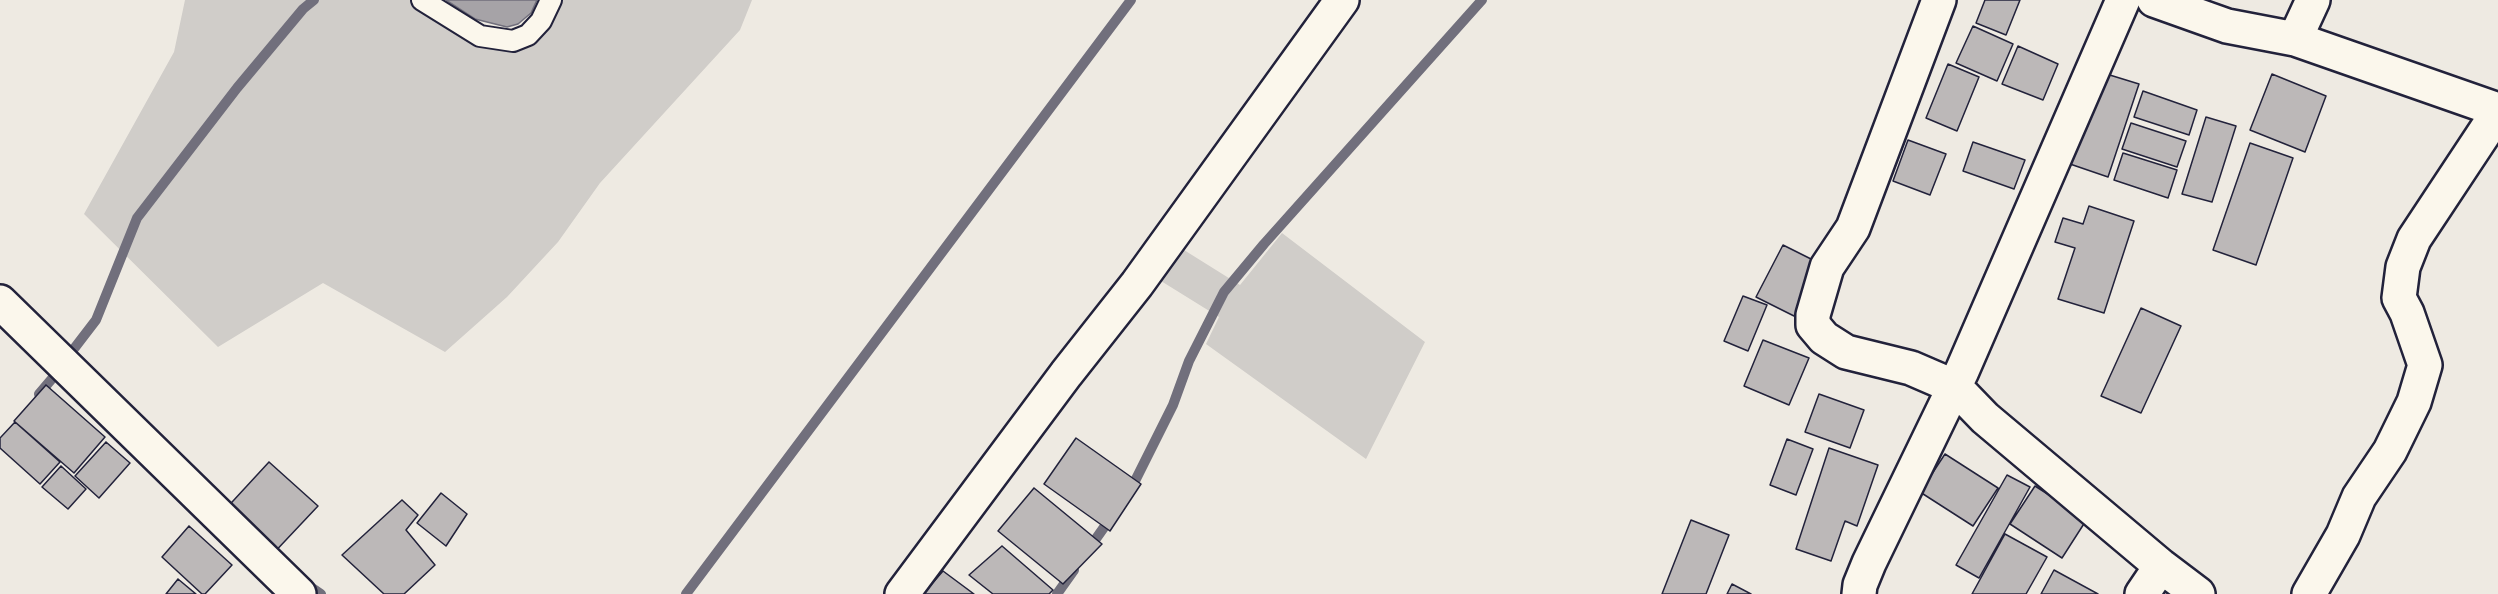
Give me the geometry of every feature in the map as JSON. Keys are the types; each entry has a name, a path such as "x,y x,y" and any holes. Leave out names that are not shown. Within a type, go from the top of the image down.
{"street":[{"path":"902,594 1066,374 1137,284 1342,0"},
{"path":"1939,0 1853,228 1827,267 1813,315 1813,325 1824,338 1846,352 1911,368 1955,387 1985,418 2161,566 2198,594"},
{"path":"1859,594 1860,585 1869,563 1955,387 2123,0"},
{"path":"2154,0 2227,26 2295,39 2498,111 2414,239 2403,267 2399,298 2407,313 2425,365 2414,402 2390,451 2359,497 2343,535 2309,594"},
{"path":"2295,39 2313,0"},
{"path":"0,302 298,594"},
{"path":"2142,594 2161,566"}],"lane":[{"path":"422,0 480,36 513,41 528,35 541,21 550,0"}],"shaded area":[{"path":"185,0 424,0 513,41 548,0 752,0 740,30 600,183 558,242 507,297 445,352 323,283 218,347 84,214 174,52"},
{"path":"446,0 537,0 531,13 518,24 507,27 475,19"},
{"path":"1282,233 1425,342 1366,459 1206,344 1219,317 1161,281 1184,250 1240,285"}],"building":[{"path":"1985,0 2020,0 2006,35 1976,23"},
{"path":"1973,26 2013,44 1997,81 1956,63"},
{"path":"2018,46 2058,64 2043,100 2002,84"},
{"path":"1948,64 1979,77 1957,131 1926,118"},
{"path":"2100,72 2139,84 2108,177 2070,164"},
{"path":"2272,74 2326,96 2305,152 2250,130"},
{"path":"2143,91 2197,110 2189,135 2134,117"},
{"path":"2206,117 2236,126 2212,202 2182,194"},
{"path":"2131,123 2186,141 2177,167 2122,149"},
{"path":"1908,140 1946,154 1930,195 1893,181"},
{"path":"1973,142 2025,160 2014,189 1963,171"},
{"path":"2250,143 2293,158 2256,265 2213,250"},
{"path":"2123,153 2177,170 2168,198 2114,180"},
{"path":"2089,206 2134,221 2104,313 2058,299 2075,248 2055,242 2063,218 2083,224"},
{"path":"1783,245 1821,264 1794,316 1756,297"},
{"path":"1743,296 1767,305 1748,351 1724,341"},
{"path":"2141,308 2181,326 2141,413 2101,396"},
{"path":"1763,340 1809,358 1789,405 1744,386"},
{"path":"46,385 105,437 74,473 14,421"},
{"path":"1819,394 1864,410 1850,448 1805,432"},
{"path":"15,422 60,462 40,484 0,448 0,438"},
{"path":"1076,438 1141,484 1110,531 1044,484"},
{"path":"1787,439 1813,449 1796,495 1770,485"},
{"path":"106,442 130,463 99,498 75,476"},
{"path":"1829,448 1878,465 1857,526 1845,521 1831,561 1796,549"},
{"path":"1945,454 1998,488 1973,526 1920,492"},
{"path":"269,462 318,506 269,558 221,514"},
{"path":"61,466 86,489 68,509 42,487"},
{"path":"2007,475 2030,487 1979,578 1956,565"},
{"path":"2035,486 2087,519 2062,558 2010,524"},
{"path":"1034,488 1102,544 1063,584 998,531"},
{"path":"441,493 467,514 446,546 417,523"},
{"path":"402,500 418,515 406,530 435,565 404,594 384,594 342,555"},
{"path":"1691,520 1729,535 1706,594 1662,594"},
{"path":"189,526 232,565 205,594 202,594 162,557"},
{"path":"2005,534 2047,557 2026,594 1972,594"},
{"path":"1002,546 1053,590 1049,594 993,594 969,575"},
{"path":"2054,570 2098,594 2041,594"},
{"path":"943,571 974,594 923,594"},
{"path":"178,579 196,594 166,594"},
{"path":"1732,584 1751,594 1727,594"}],"waterway":[{"path":"73,350 96,320 137,218 237,88 303,9 314,0"},
{"path":"686,594 1131,0"},
{"path":"1130,491 1173,405 1189,361 1224,292 1264,244 1482,0"},
{"path":"39,394 56,374"},
{"path":"1088,550 1112,516"},
{"path":"1057,594 1074,570"},
{"path":"305,583 321,594"}]}
